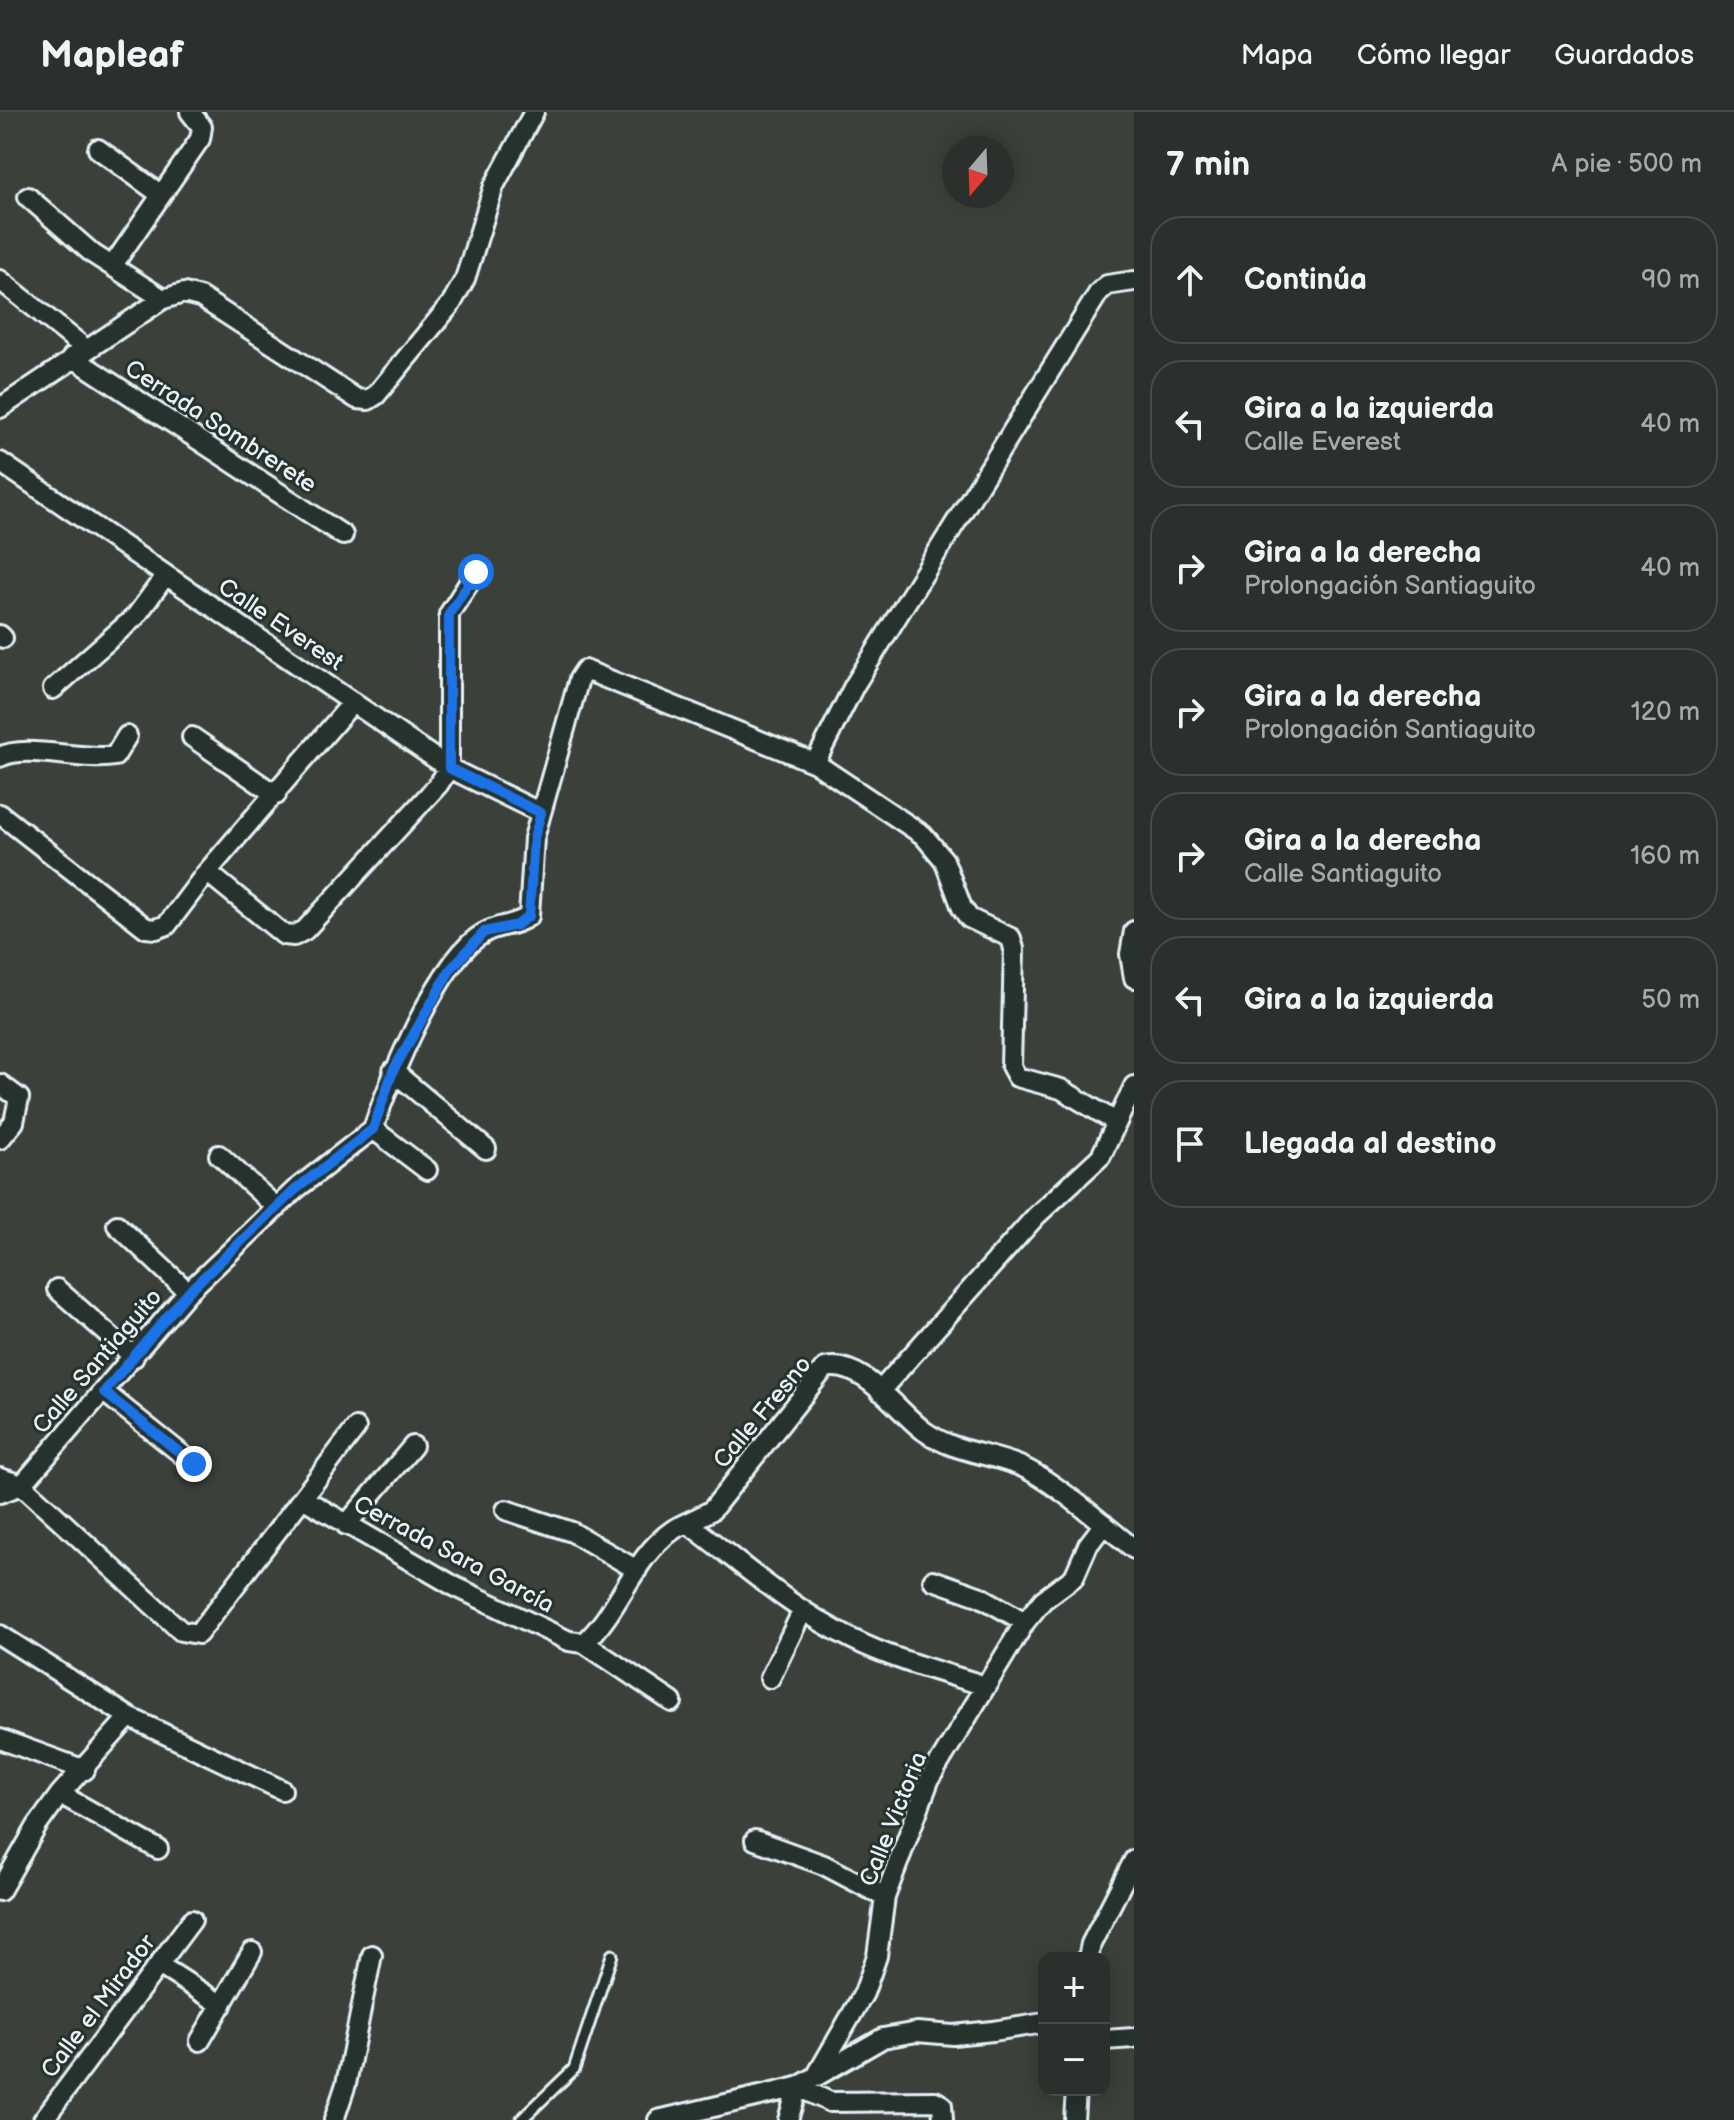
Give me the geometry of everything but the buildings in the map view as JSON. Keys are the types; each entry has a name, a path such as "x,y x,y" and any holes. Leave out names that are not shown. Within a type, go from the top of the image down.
{"street":[{"path":"113,265 200,139 202,127 190,112"},
{"path":"0,408 163,299 184,293 200,297 357,399 368,400 376,395 451,304 479,243 482,215 494,186 534,112"},
{"path":"98,149 160,194"},
{"path":"28,197 93,254 163,299"},
{"name":"Cerrada Sombrerete","path":"0,280 79,353 343,535"},
{"path":"815,763 854,686 1099,292 1107,285 1134,281"},
{"name":"Calle Everest","path":"0,462 449,768 541,813"},
{"path":"207,872 284,935 294,936 305,930 449,768 449,614 476,572"},
{"path":"53,689 136,616 166,575"},
{"path":"427,1170 373,1129 393,1071 432,998 469,946 484,932 517,925 529,916 534,838 579,679 585,670 815,763 923,835 944,860 962,908 969,918 1011,938 1014,949 1011,1066 1017,1077 1061,1089 1116,1122"},
{"path":"0,814 146,928 156,929 167,925 207,872 353,702"},
{"path":"0,757 20,753 97,759 115,756 127,736"},
{"path":"192,737 276,795"},
{"path":"1134,931 1130,954 1134,978"},
{"path":"393,1071 486,1149"},
{"path":"0,1084 19,1098 19,1110 0,1139"},
{"path":"880,1391 1036,1216 1101,1156 1134,1086"},
{"name":"Calle Santiaguito","path":"0,1493 22,1485 188,1292 295,1190 373,1129"},
{"path":"219,1155 277,1208"},
{"path":"117,1225 188,1292"},
{"path":"57,1289 134,1357"},
{"name":"Calle Fresno","path":"584,1643 595,1633 637,1570 674,1529 690,1525 712,1510 825,1368 839,1365 880,1391 925,1432 955,1449 1024,1467 1134,1549"},
{"path":"104,1392 194,1464"},
{"path":"0,1478 22,1485 181,1631 198,1634 356,1428"},
{"path":"346,1525 413,1446"},
{"name":"Cerrada Sara García","path":"304,1499 454,1586 569,1641 584,1643 672,1702"},
{"path":"506,1510 572,1532 637,1570"},
{"name":"Calle Victoria","path":"818,2073 864,1993 877,1956 885,1897 930,1778 1025,1622 1043,1600 1074,1577 1088,1545 1104,1524"},
{"path":"690,1525 803,1610 877,1650 986,1686"},
{"path":"933,1580 981,1597 1025,1622"},
{"path":"770,1678 803,1610"},
{"path":"0,1635 129,1717 282,1790"},
{"path":"0,1891 6,1865 60,1794 85,1770 129,1717"},
{"path":"0,1739 85,1770"},
{"path":"60,1794 158,1849"},
{"path":"755,1840 824,1865 885,1897"},
{"path":"1089,1952 1134,1860"},
{"name":"Calle el Mirador","path":"43,2120 192,1920"},
{"path":"200,2041 252,1952"},
{"path":"334,2120 346,2084 372,1955"},
{"path":"159,1965 222,2005"},
{"path":"658,2120 798,2087 883,2038 917,2032 953,2035 1038,2024"},
{"path":"1110,2040 1134,2038"},
{"path":"788,2120 798,2087"},
{"path":"798,2087 830,2102 935,2101 942,2105 943,2120"},
{"path":"1074,2120 1076,2096"}],"lane":[{"path":"521,2120 574,2069 612,1955"}],"route":[{"path":"194,1464 104,1392 188,1292 295,1190 373,1129 393,1071 450,970 484,932 517,925 529,916 534,838 541,813 449,768 449,614 476,572"}]}
